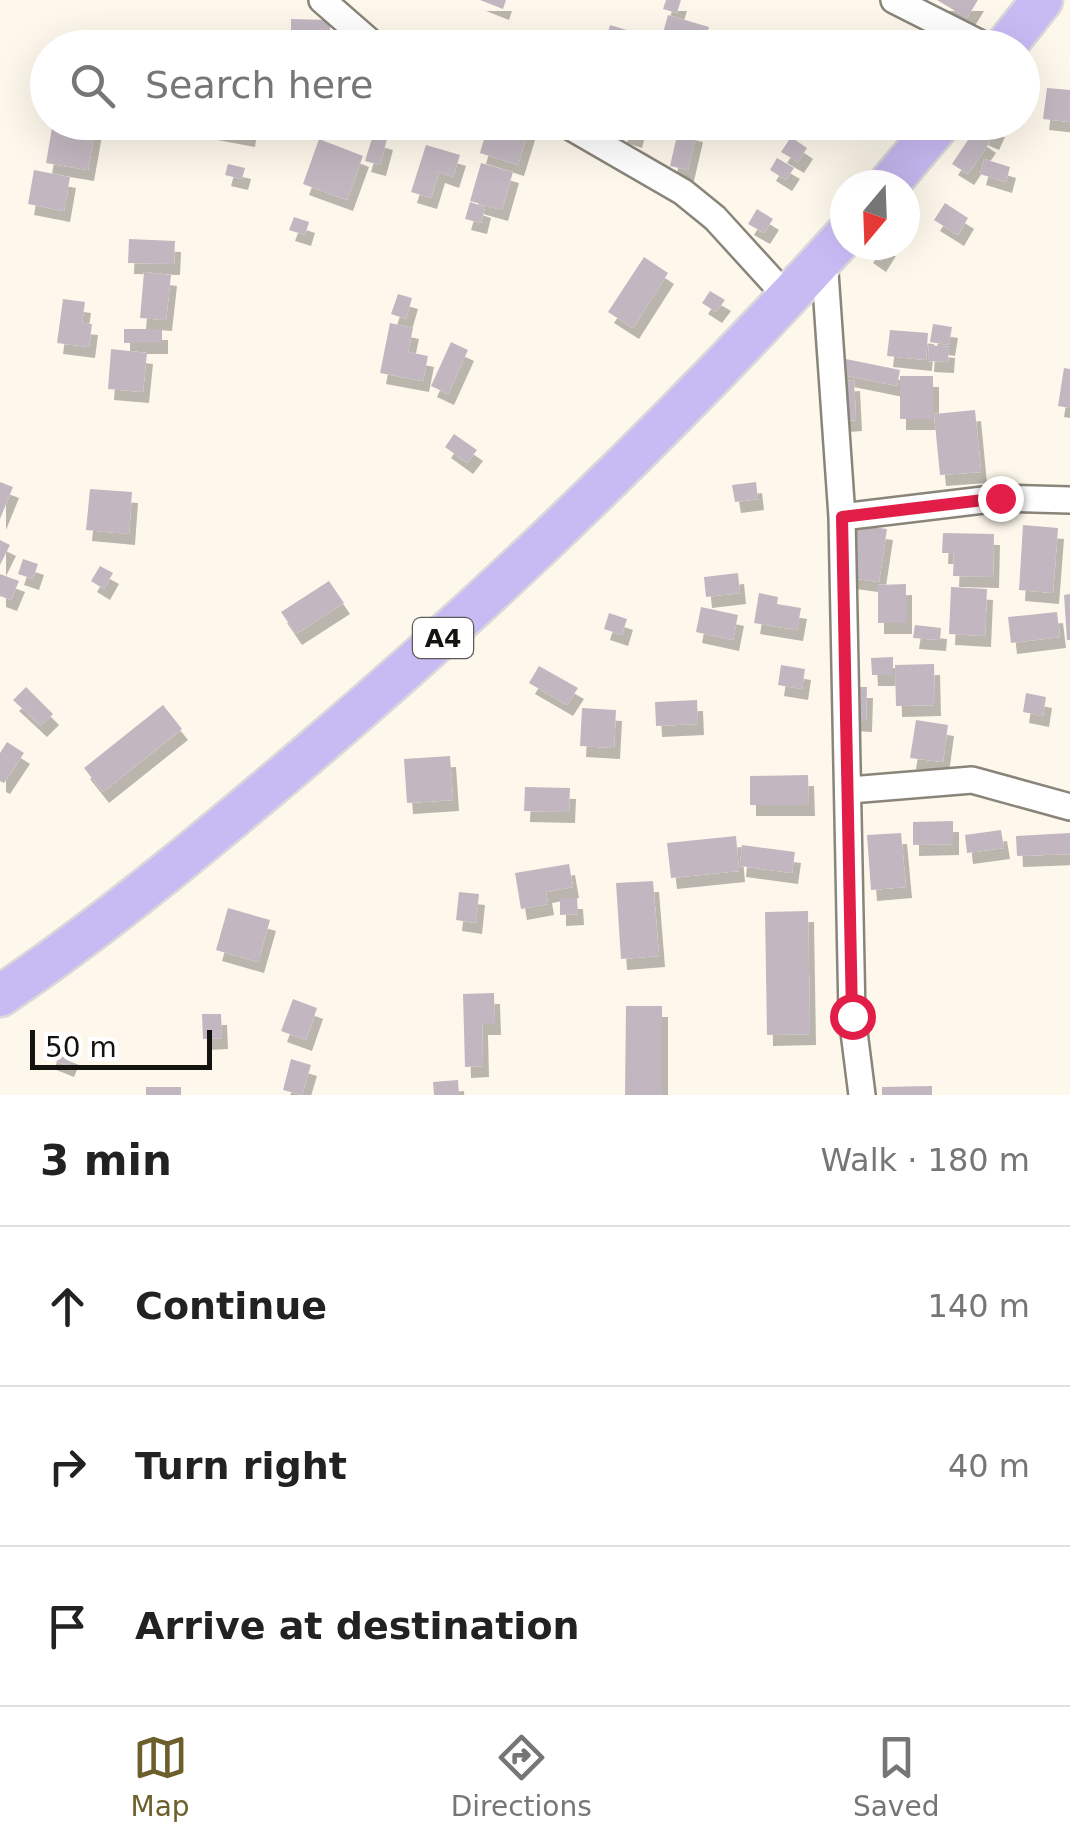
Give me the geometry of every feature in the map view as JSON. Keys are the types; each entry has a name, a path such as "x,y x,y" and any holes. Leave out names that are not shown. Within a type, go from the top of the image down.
{"highway":[{"path":"1018,30 1042,0"},
{"path":"901,170 926,140"},
{"name":"A4","path":"0,996 236,816 502,586 618,476 830,251"}],"street":[{"path":"322,0 356,30"},
{"path":"894,0 953,30"},
{"path":"593,140 683,192 715,218 788,298"},
{"path":"834,260 850,790 852,1016 862,1095"},
{"path":"842,517 1000,498 1070,500"},
{"path":"850,790 972,780 1070,807"}],"building":[{"path":"480,0 506,0 503,9"},
{"path":"666,0 681,0 677,13 663,9"},
{"path":"937,0 978,0 967,18"},
{"path":"668,15 709,27 708,30 664,30"},
{"path":"291,19 330,20 330,30 291,30"},
{"path":"1047,88 1070,90 1070,122 1043,119"},
{"path":"50,140 93,140 88,170 46,163"},
{"path":"319,140 363,156 347,200 303,184"},
{"path":"371,140 387,140 380,165 365,161"},
{"path":"484,140 526,140 518,165 480,153"},
{"path":"676,140 695,140 688,170 670,166"},
{"path":"789,140 807,148 798,162 781,152"},
{"path":"968,140 990,142 968,174 952,164"},
{"path":"426,145 460,155 453,177 439,172 431,198 411,192"},
{"path":"777,158 794,168 786,180 770,170"},
{"path":"984,159 1010,167 1006,182 980,174"},
{"path":"481,163 513,172 502,210 470,201"},
{"path":"228,164 245,168 242,179 225,175"},
{"path":"34,170 70,177 64,211 28,204"},
{"path":"470,202 485,207 481,223 465,219"},
{"path":"945,203 968,218 958,235 934,220"},
{"path":"757,209 773,219 764,233 748,224"},
{"path":"294,217 309,222 305,235 289,230"},
{"path":"129,239 175,241 174,264 128,263"},
{"path":"644,257 668,273 633,328 608,312"},
{"path":"144,272 171,275 166,320 140,318"},
{"path":"710,291 725,300 716,312 702,303"},
{"path":"398,294 412,298 406,319 391,314"},
{"path":"63,299 85,302 82,323 92,324 89,347 57,343"},
{"path":"390,323 413,328 408,352 428,356 423,381 380,373"},
{"path":"933,324 952,327 949,345 930,342"},
{"path":"124,329 162,329 162,343 124,343"},
{"path":"890,330 928,333 926,360 887,356"},
{"path":"451,342 468,350 448,394 431,386"},
{"path":"929,345 949,347 948,362 928,361"},
{"path":"111,349 147,353 143,392 108,389"},
{"path":"836,357 900,370 897,386 833,373"},
{"path":"1064,368 1070,369 1070,408 1058,406"},
{"path":"900,376 933,376 933,419 900,419"},
{"path":"854,380 856,420 831,422 828,382"},
{"path":"975,410 981,472 940,475 934,414"},
{"path":"454,434 477,450 467,463 445,447"},
{"path":"0,482 13,487 0,519"},
{"path":"756,482 758,499 735,502 732,485"},
{"path":"90,489 132,492 129,534 86,530"},
{"path":"843,523 887,529 879,582 836,576"},
{"path":"1023,525 1058,528 1053,593 1019,590"},
{"path":"943,533 994,534 993,577 953,576 954,553 942,553"},
{"path":"0,540 10,545 0,565"},
{"path":"23,559 38,564 33,579 18,574"},
{"path":"100,566 113,573 104,589 91,581"},
{"path":"738,573 740,593 706,597 704,577"},
{"path":"0,574 19,581 11,600 0,596"},
{"path":"329,581 344,603 296,634 281,612"},
{"path":"906,584 906,623 878,623 878,585"},
{"path":"951,587 987,589 985,636 949,634"},
{"path":"759,593 778,597 777,604 801,608 797,630 754,623"},
{"path":"1070,594 1070,640 1067,640 1064,595"},
{"path":"701,607 738,615 733,640 696,632"},
{"path":"1057,612 1060,637 1011,643 1008,617"},
{"path":"609,613 627,619 622,635 604,629"},
{"path":"915,625 941,628 940,640 913,638"},
{"path":"893,657 893,675 872,675 871,658"},
{"path":"934,664 935,705 896,706 895,665"},
{"path":"781,665 805,669 802,689 778,685"},
{"path":"539,666 578,688 567,705 529,683"},
{"path":"26,687 53,714 41,726 13,700"},
{"path":"850,687 867,687 866,721 849,720"},
{"path":"1026,693 1046,697 1043,716 1023,712"},
{"path":"697,700 698,724 656,726 655,702"},
{"path":"163,705 182,729 103,792 84,768"},
{"path":"582,708 616,710 614,748 580,746"},
{"path":"916,720 948,725 943,762 910,758"},
{"path":"7,742 24,753 4,783 0,781 0,753"},
{"path":"450,756 453,800 407,803 404,759"},
{"path":"808,775 809,805 750,805 750,776"},
{"path":"525,787 570,788 569,812 524,811"},
{"path":"953,821 953,844 913,845 913,822"},
{"path":"1001,830 1004,848 967,853 965,835"},
{"path":"901,833 906,887 871,890 867,835"},
{"path":"1070,833 1070,854 1017,856 1016,836"},
{"path":"736,836 739,871 671,878 667,843"},
{"path":"742,845 795,852 792,873 740,866"},
{"path":"569,864 573,887 546,892 548,904 521,909 515,873"},
{"path":"653,881 659,956 621,959 616,883"},
{"path":"459,892 479,894 476,923 456,920"},
{"path":"560,898 577,898 578,914 560,915"},
{"path":"228,908 270,920 258,962 216,950"},
{"path":"808,911 810,1034 767,1035 765,912"},
{"path":"494,993 495,1024 482,1024 483,1066 465,1067 463,994"},
{"path":"293,999 317,1008 306,1040 281,1031"},
{"path":"626,1006 662,1006 662,1095 625,1095"},
{"path":"202,1014 221,1014 222,1038 203,1039"},
{"path":"53,1046 73,1054 68,1066 48,1058"},
{"path":"291,1059 311,1065 302,1095 283,1090"},
{"path":"458,1080 459,1095 434,1095 433,1082"},
{"path":"932,1086 932,1095 882,1095 882,1087"},
{"path":"146,1087 181,1087 181,1095 146,1095"}],"route":[{"path":"852,1016 842,517 1000,498"}]}
